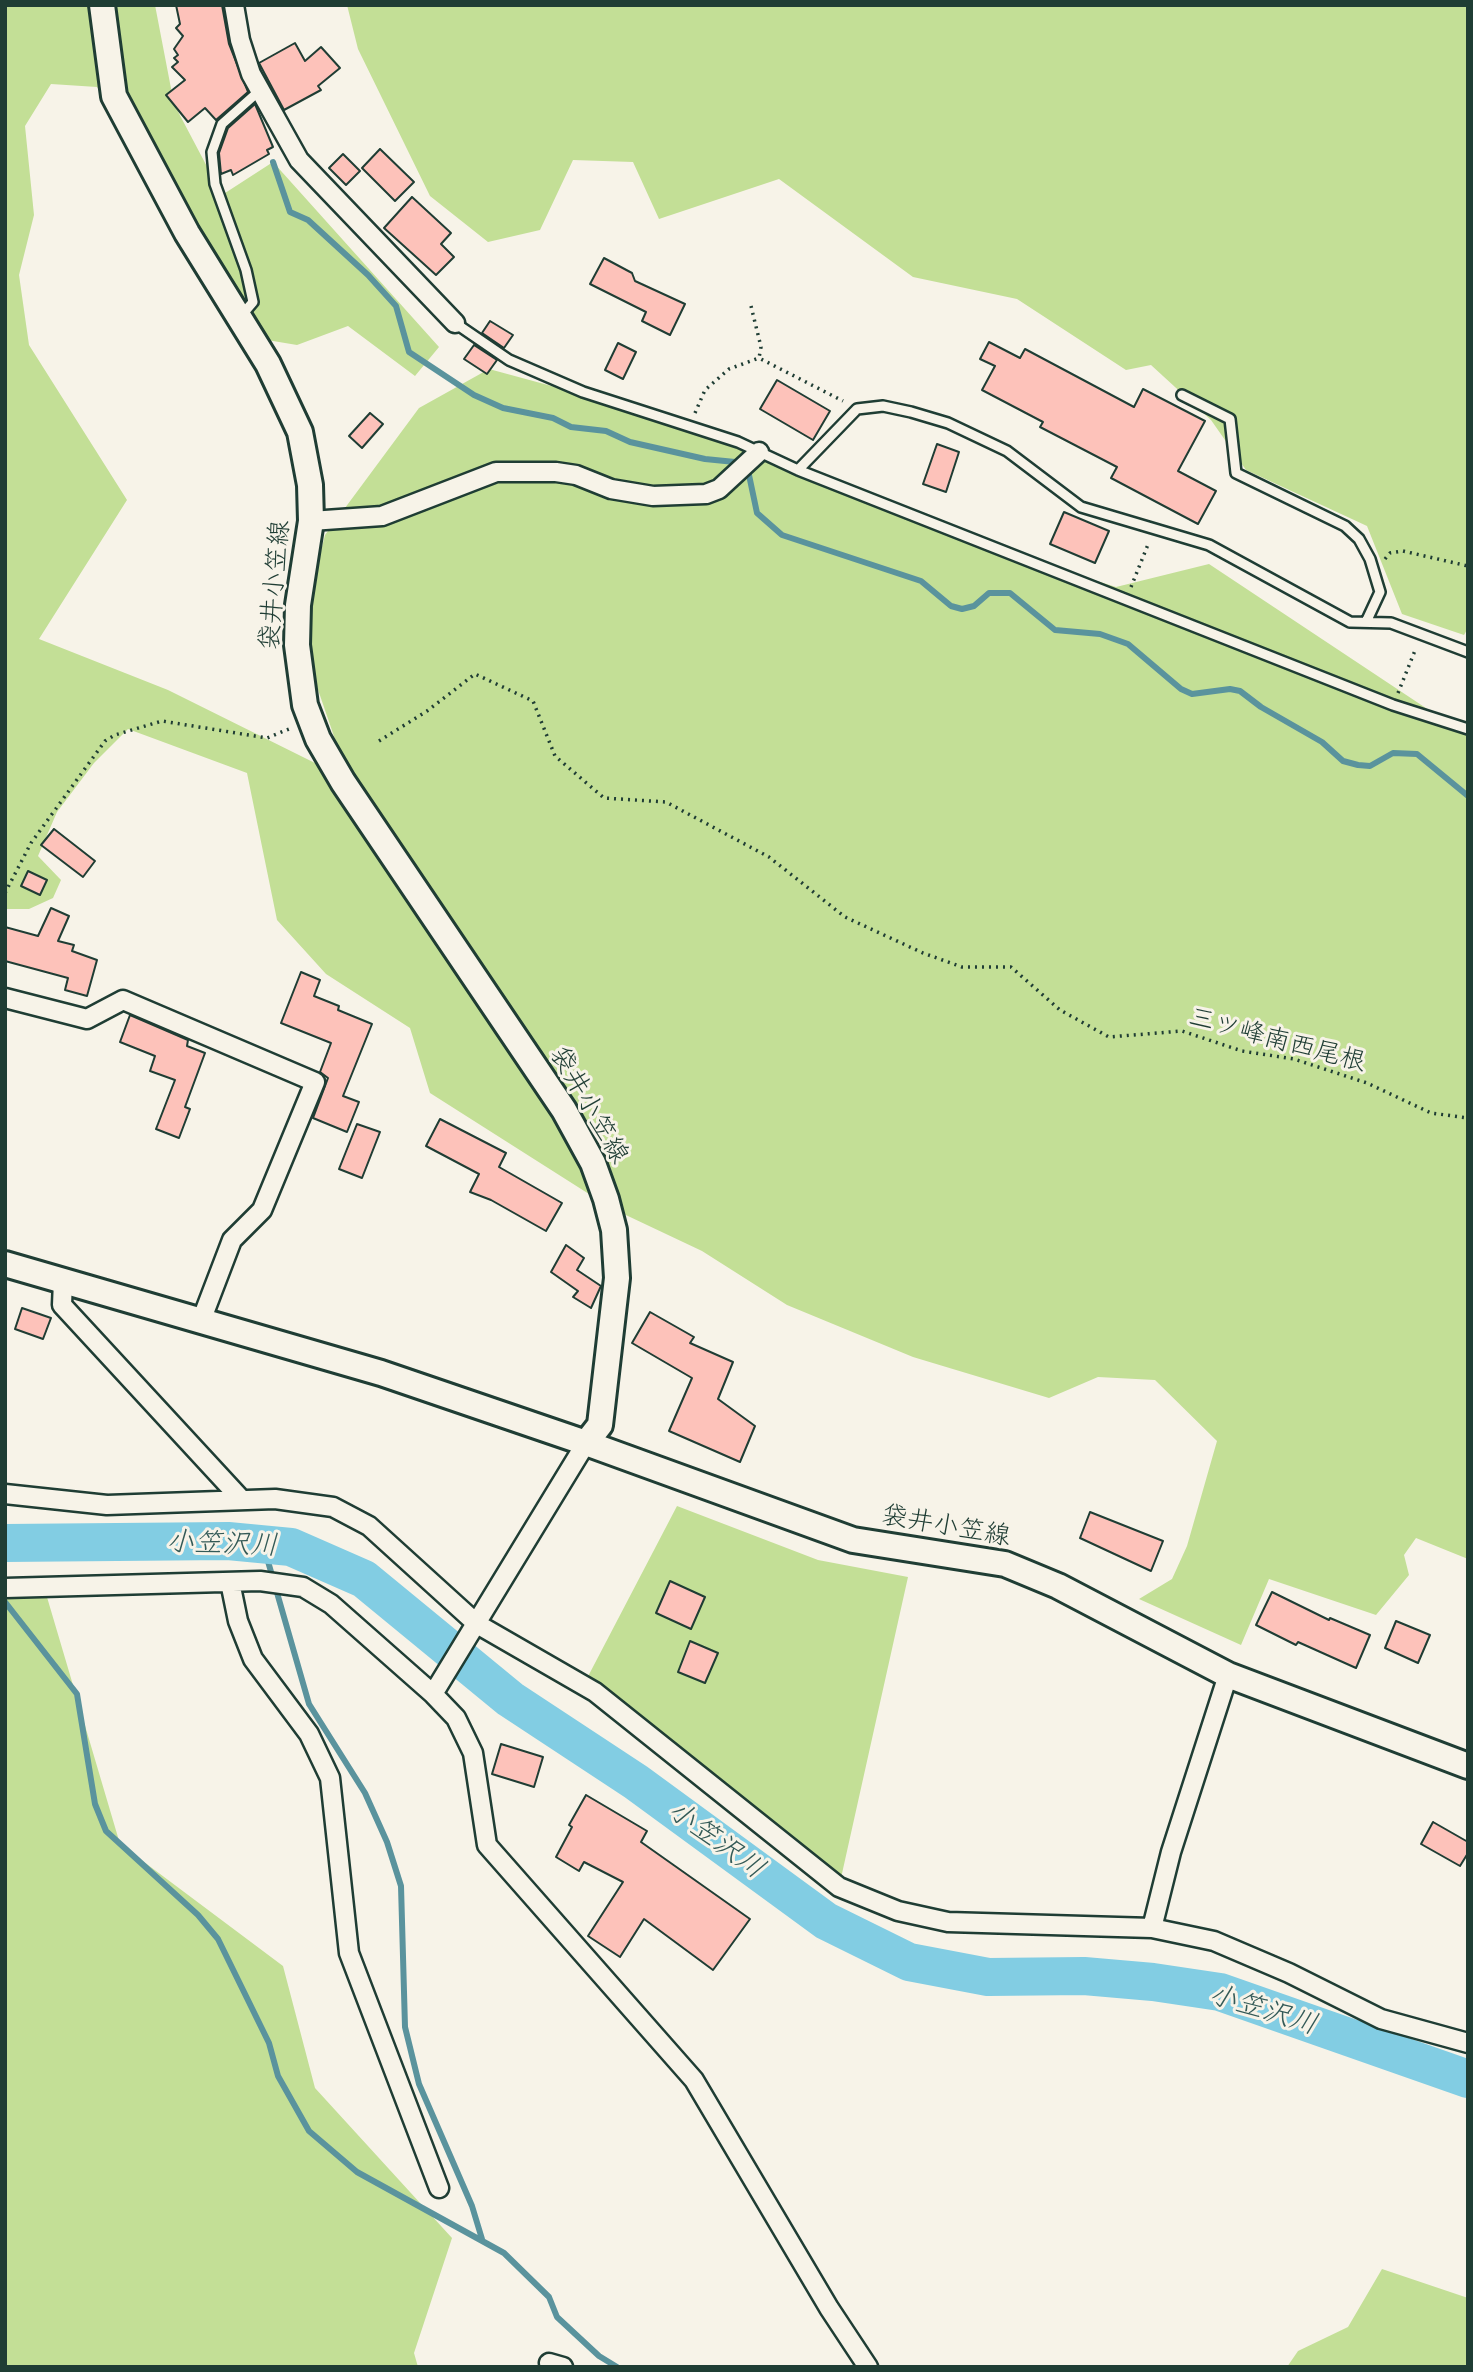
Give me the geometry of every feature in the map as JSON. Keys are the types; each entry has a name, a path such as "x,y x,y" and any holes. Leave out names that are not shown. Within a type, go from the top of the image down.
{"main road":[{"name":"袋井小笠線","path":"102,5 114,96 187,233 241,316 291,407 300,432 310,485 311,520 298,604 297,645 299,674 311,721 342,782 564,1110 593,1163 614,1230 617,1278 600,1425 586,1443 853,1540 1005,1564 1058,1586 1228,1675 1468,1766"},
{"path":"5,1264 381,1373 586,1443"}],"street":[{"path":"234,5 240,40 258,92 299,160 455,323"},
{"path":"311,520 382,516 496,472 556,472 576,475 611,489 653,496 706,494 719,489 758,452"},
{"path":"5,998 87,1019 123,1000 315,1082 262,1210 232,1240 201,1321"},
{"path":"63,1281 62,1305 242,1500"},
{"path":"433,1694 586,1443"},
{"path":"5,1494 107,1505 275,1499 333,1507 369,1526 477,1624 594,1692 839,1887 870,1902 898,1911 970,1924 1153,1928 1214,1941 1289,1973 1381,2019 1468,2043"},
{"path":"5,1588 230,1581 260,1581 303,1587 331,1604 433,1694 456,1718 473,1753 487,1845 694,2080 829,2308 868,2367"},
{"path":"230,1581 238,1621 253,1659 309,1734 330,1778 349,1953 439,2188"},
{"path":"1153,1928 1171,1852 1228,1675"}],"lane":[{"path":"241,316 253,302 246,270 215,184 212,152 222,124 258,92"},
{"path":"455,323 522,365 583,392 690,426 1393,705 1468,729"},
{"path":"1182,396 1230,419 1233,426 1233,465 1236,473 1345,526 1359,538 1370,559 1380,592 1367,620"},
{"path":"798,470 857,409 883,406 948,423 1007,451 1081,506 1209,545 1350,622 1367,620 1391,623 1468,652"}],"path":[{"path":"751,306 761,347 759,358"},
{"path":"690,426 705,390 729,369 759,358 857,409"},
{"path":"1126,600 1154,530"},
{"path":"1384,561 1390,553 1403,551 1468,566"},
{"path":"1393,705 1422,634"},
{"name":"三ツ峰南西尾根","path":"379,741 427,711 475,674 533,701 555,757 604,798 666,802 769,857 845,917 923,953 962,967 1011,967 1060,1010 1109,1037 1182,1031 1242,1051 1294,1059 1343,1075 1431,1113 1468,1118"},
{"path":"5,893 44,823 105,741 162,721 267,738 311,721"}],"green space":[{"path":"5,5 155,5 174,104 222,195 273,162 439,347 415,376 348,326 297,345 267,340 97,87 51,84 25,126 34,215 19,275 29,345 127,500 39,639 168,690 319,765 338,748 314,678 308,603 325,535 419,408 489,369 717,431 920,525 1116,587 1209,564 1468,736 1468,1559 1416,1538 1404,1555 1409,1575 1376,1615 1269,1579 1241,1645 1139,1599 1172,1579 1187,1546 1217,1441 1155,1380 1098,1377 1049,1398 913,1357 787,1305 702,1251 611,1208 430,1093 410,1028 326,974 277,920 247,773 128,729 94,763 57,812 38,856 61,880 53,898 29,909 5,909"},
{"path":"347,5 1468,5 1468,628 1464,635 1402,614 1367,526 1246,470 1211,420 1151,365 1126,370 1017,299 913,277 779,179 659,219 633,162 573,160 540,230 488,242 430,196 358,49"},
{"path":"677,1506 818,1560 908,1577 839,1887 583,1686"},
{"path":"44,1587 120,1844 283,1966 315,2088 452,2238 414,2353 418,2367 5,2367 5,1597"},
{"path":"1382,2269 1468,2298 1468,2367 1287,2367 1298,2351 1348,2327"}],"building":[{"path":"176,5 222,5 229,44 248,92 216,120 205,108 188,122 166,95 185,80 172,67 178,62 174,58 178,55 174,49 183,36 176,28 180,24"},
{"path":"295,43 305,61 321,47 340,68 318,86 321,90 284,110 259,63"},
{"path":"255,104 273,147 267,150 269,154 233,175 231,170 221,174 219,153 228,128"},
{"path":"380,149 414,182 395,201 362,168"},
{"path":"343,154 360,171 346,185 329,168"},
{"path":"412,197 451,233 441,244 454,257 436,275 384,228"},
{"path":"604,258 632,273 635,281 685,304 670,335 642,321 646,312 590,284"},
{"path":"490,321 513,335 504,348 482,333"},
{"path":"989,342 1020,358 1025,349 1134,407 1143,389 1205,421 1178,471 1216,491 1198,524 1111,478 1117,467 1040,427 1043,422 982,390 995,366 980,359"},
{"path":"618,343 636,352 623,379 605,370"},
{"path":"474,345 497,360 487,374 464,359"},
{"path":"777,380 830,411 813,440 760,409"},
{"path":"370,413 383,424 362,448 349,436"},
{"path":"937,444 959,452 946,492 923,484"},
{"path":"1064,512 1109,531 1095,563 1050,544"},
{"path":"54,829 95,861 83,877 41,845"},
{"path":"28,871 47,880 40,895 21,886"},
{"path":"51,908 69,916 58,941 74,945 72,951 97,960 87,996 65,990 68,978 5,961 5,927 38,936"},
{"path":"301,972 320,980 314,996 339,1006 338,1010 372,1024 343,1096 359,1102 347,1132 313,1118 328,1078 320,1072 331,1043 281,1023"},
{"path":"130,1015 188,1040 187,1046 205,1053 185,1107 190,1109 179,1138 156,1129 175,1080 150,1071 155,1056 120,1042"},
{"path":"440,1119 506,1153 499,1167 562,1203 546,1231 491,1200 470,1192 479,1174 426,1146"},
{"path":"357,1124 380,1132 362,1178 339,1169"},
{"path":"566,1245 584,1258 577,1270 601,1286 591,1308 573,1297 578,1291 551,1272"},
{"path":"22,1308 51,1318 43,1339 15,1329"},
{"path":"650,1312 694,1337 690,1343 733,1362 718,1399 755,1426 740,1462 669,1431 692,1378 632,1343"},
{"path":"1090,1512 1163,1541 1151,1571 1080,1538"},
{"path":"670,1581 705,1597 691,1629 656,1613"},
{"path":"1272,1592 1329,1620 1330,1618 1370,1635 1356,1668 1298,1642 1296,1645 1256,1625"},
{"path":"1396,1621 1430,1635 1418,1663 1385,1648"},
{"path":"690,1641 718,1653 705,1683 678,1672"},
{"path":"501,1744 543,1757 534,1787 492,1774"},
{"path":"586,1795 647,1831 641,1842 750,1919 713,1970 644,1919 620,1957 588,1936 623,1882 584,1862 579,1871 556,1857 572,1827 569,1825"},
{"path":"1433,1822 1468,1842 1468,1853 1460,1866 1421,1844"}],"waterway":[{"path":"273,162 290,212 308,220 368,275 396,306 409,352 474,395 503,408 553,418 571,427 606,431 630,442 705,459 735,462 749,475 757,513 782,535 921,581 951,606 962,609 974,606 989,593 1010,593 1055,630 1100,634 1128,644 1181,689 1192,694 1230,689 1240,691 1261,707 1322,742 1343,761 1370,766 1393,753 1417,754 1468,796"},
{"name":"小笠沢川","path":"5,1543 228,1541 291,1547 364,1579 510,1699 636,1782 826,1921 909,1962 988,1977 1084,1976 1153,1982 1220,1992 1468,2079"},
{"path":"263,1544 309,1704 365,1793 387,1842 401,1886 405,2027 419,2084 472,2206 482,2239"},
{"path":"5,1602 77,1694 95,1804 106,1831 198,1915 218,1939 269,2043 278,2076 309,2131 357,2172 504,2253 549,2297 557,2317 599,2356 617,2367"}]}
